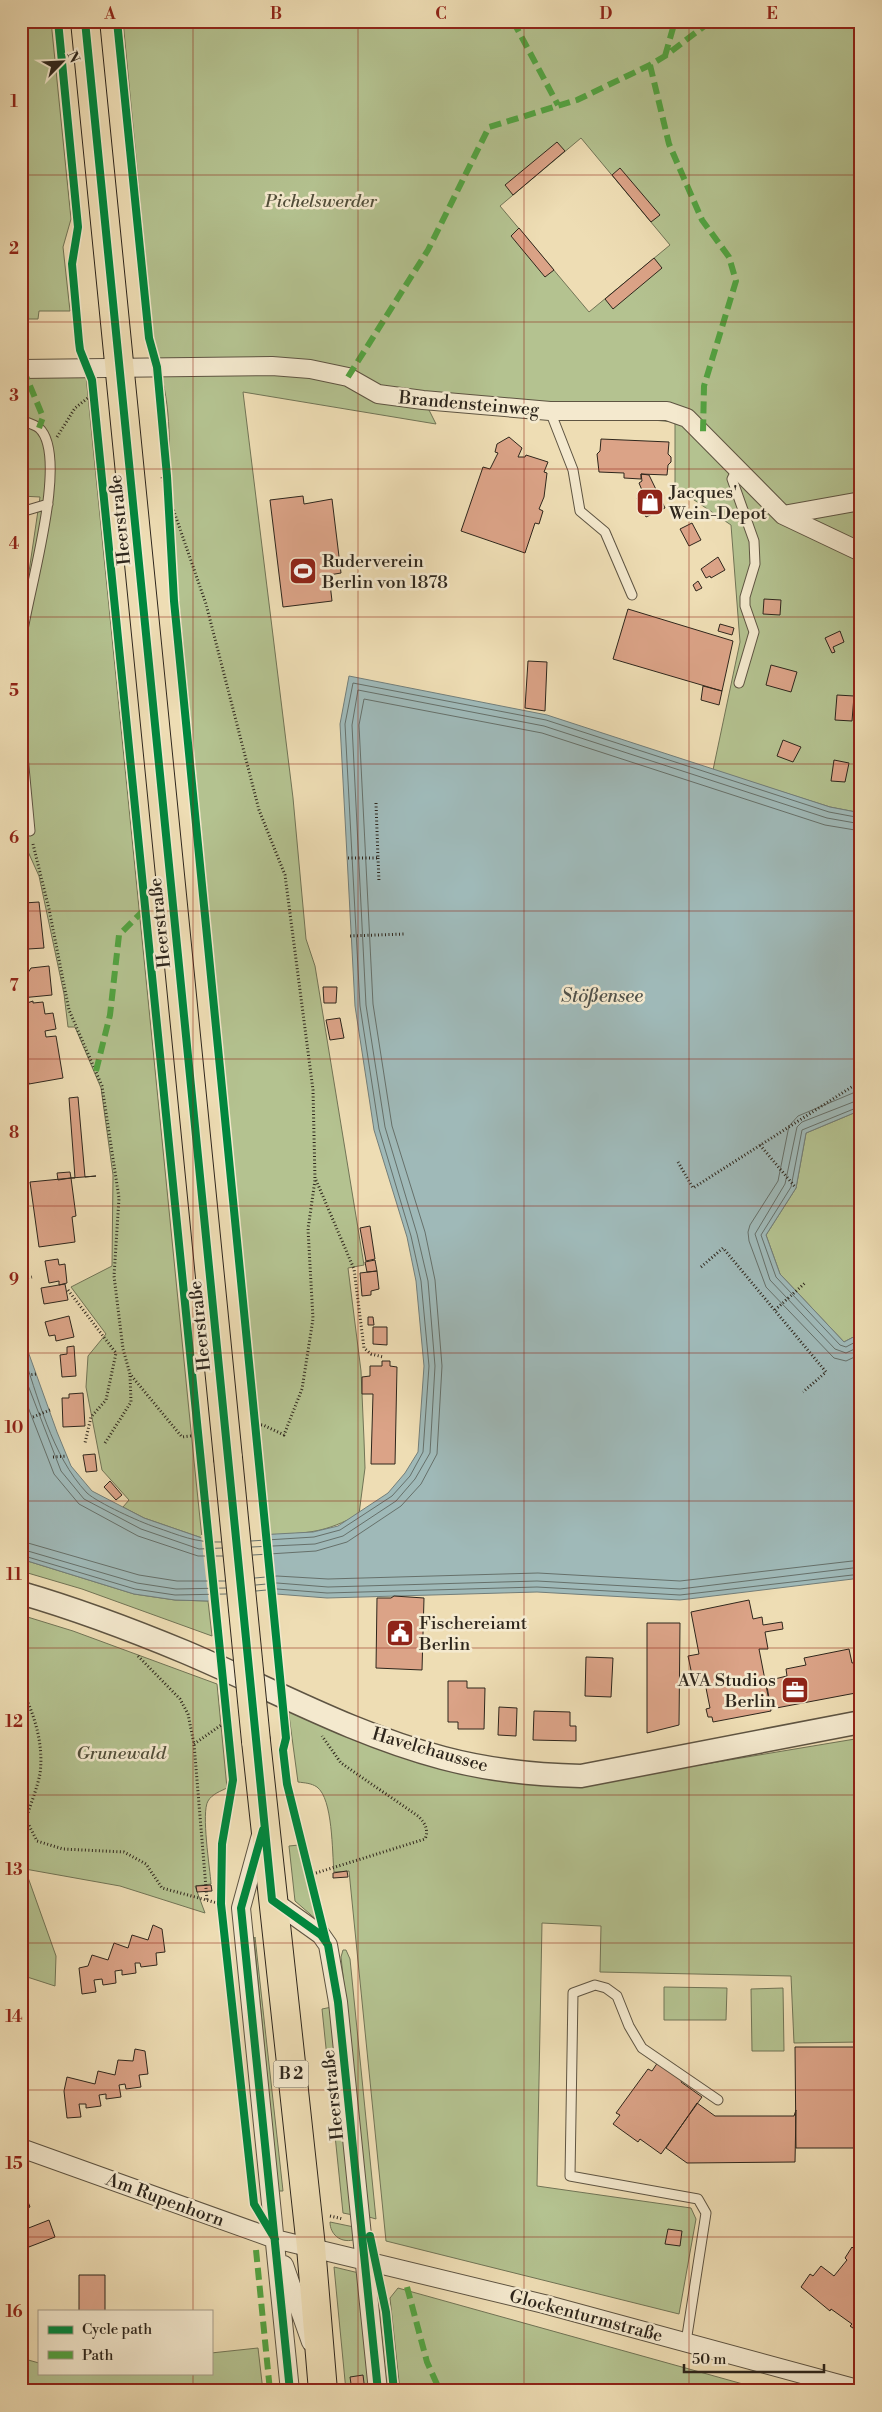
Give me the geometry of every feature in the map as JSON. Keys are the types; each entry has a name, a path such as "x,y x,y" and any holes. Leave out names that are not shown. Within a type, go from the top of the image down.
{"main road":[{"name":"Heerstraße","path":"85,21 272,1900 311,2247 322,2381"}],"street":[{"name":"Brandensteinweg","path":"21,369 272,366 310,369 348,377 378,394 550,411 667,411 687,418 783,515 861,552"},
{"path":"783,515 861,501"},
{"name":"Havelchaussee","path":"21,1593 104,1621 184,1652 316,1712 398,1744 443,1758 491,1769 535,1775 572,1776 620,1770 861,1722"},
{"name":"Heerstraße","path":"265,1823 242,1908 290,2391"},
{"name":"Heerstraße","path":"272,1900 321,1935 328,1945 338,2002 378,2391"},
{"name":"Am Rupenhorn","path":"21,2148 275,2239 311,2247"},
{"name":"Heerstraße","path":"275,2239 322,2381"},
{"name":"Glockenturmstraße","path":"311,2247 686,2342 861,2390"}],"lane":[{"path":"550,411 573,470 580,511 605,532 632,595"},
{"path":"21,420 39,428 48,445 51,477 48,504 21,643"},
{"path":"737,469 732,479 750,524 754,541 755,564 745,597 754,632 739,684"},
{"path":"21,512 48,504"},
{"path":"21,735 30,831"},
{"path":"686,2342 706,2213 698,2199 570,2176 573,1993 595,1985 606,1988 617,1996 629,2026 642,2048 718,2100"}],"path":[{"path":"48,445 54,442 75,408 93,394"},
{"path":"162,477 206,604 259,810 285,875 313,1090 315,1180 308,1229 313,1319 302,1389 284,1436 263,1425 254,1424"},
{"path":"376,803 379,882"},
{"path":"30,831 49,909 69,1010 102,1086 119,1198 114,1276 122,1349 130,1374 131,1402 106,1443"},
{"path":"348,858 378,858"},
{"path":"350,936 404,934"},
{"path":"678,1162 693,1188 861,1081"},
{"path":"760,1145 796,1188"},
{"path":"315,1180 354,1269 364,1348 371,1354 383,1356"},
{"path":"701,1267 723,1248 826,1372 803,1392"},
{"path":"21,1279 32,1277"},
{"path":"775,1310 805,1283"},
{"path":"68,1290 116,1353"},
{"path":"85,1443 91,1417 106,1400 116,1353 122,1349"},
{"path":"21,1376 36,1374"},
{"path":"130,1374 182,1437 198,1435"},
{"path":"34,1417 50,1410"},
{"path":"53,1457 67,1456"},
{"path":"132,1650 180,1699 188,1714 194,1744 207,1900"},
{"path":"21,1687 36,1721 41,1757 40,1775 26,1819"},
{"path":"307,1868 313,1875 425,1839 427,1834 424,1821 418,1816 341,1763 322,1740 316,1712"},
{"path":"194,1744 224,1723"},
{"path":"21,1810 37,1841 63,1849 124,1852 146,1864 162,1888 221,1904"}],"green space":[{"path":"21,21 51,21 71,219 63,247 70,311 39,311 38,319 21,319"},
{"name":"Pichelswerder","path":"123,21 861,21 861,813 830,807 713,770 740,642 731,525 675,487 675,422 424,400 436,424 243,392 293,798 306,939 315,966 364,1265 348,1268 361,1371 365,1468 359,1514 336,1525 316,1531 270,1535 176,574 167,405 155,358","holes":["581,138 670,245 589,312 500,206"]},
{"path":"86,376 202,1538 144,1518 123,1507 129,1500 102,1470 86,1387 88,1356 106,1334 71,1287 112,1266 113,1175 101,1088 75,1027 68,1027 64,994 39,876 25,845 21,807 21,604 26,592 40,497 21,496 21,377"},
{"path":"861,1110 861,1333 844,1342 780,1274 766,1235 796,1188 806,1133"},
{"path":"21,1559 134,1594 175,1600 208,1601 212,1636 82,1589 21,1571"},
{"name":"Grunewald","path":"21,1615 73,1631 217,1684 227,1788 212,1796 206,1807 205,1817 211,1884 195,1886 205,1913 120,1886 25,1869 56,1956 55,1986 21,1975"},
{"path":"288,1708 395,1753 639,1775 861,1738 861,2042 794,2043 791,1976 600,1972 601,1926 542,1923 537,2186 691,2208 696,2219 679,2314 386,2241 349,1871 334,1872 329,1814 322,1793 315,1786 298,1782"},
{"path":"299,1845 318,1921 295,1901 289,1846"},
{"path":"255,1937 283,2191 278,2191"},
{"path":"343,1950 346,1950 350,1959 376,2219 369,2217 341,1957"},
{"path":"664,1987 727,1988 726,2020 664,2020"},
{"path":"783,1988 784,2051 752,2051 751,1989"},
{"path":"332,2007 353,2215 343,2213 322,2009"},
{"path":"330,2222 354,2227 353,2240 348,2241 337,2237 330,2226"},
{"path":"334,2267 359,2273 370,2391 346,2391"},
{"path":"398,2288 768,2391 400,2391 390,2298"},
{"path":"378,2301 381,2301 384,2312 391,2391 387,2391"},
{"path":"258,2348 263,2391 21,2391 21,2358 38,2363 38,2374 212,2374 212,2353"}],"water":[{"name":"Stößensee","path":"349,676 547,715 830,807 861,813 861,1110 806,1133 796,1188 766,1235 780,1274 844,1342 861,1333 861,1349 859,1353 861,1358 861,1578 680,1600 537,1592 327,1598 276,1594 208,1601 175,1600 134,1594 21,1559 21,1316 25,1343 71,1466 92,1491 144,1518 202,1538 313,1532 338,1526 388,1493 405,1473 418,1452 424,1366 416,1281 407,1237 374,1130 355,1006 340,724"}],"pier":[{"path":"270,1533 277,1597 209,1604 201,1535"}],"building":[{"path":"557,142 565,151 513,195 505,185"},
{"path":"620,168 660,215 651,222 612,175"},
{"path":"519,228 554,270 545,277 511,236"},
{"path":"654,258 662,268 613,309 605,299"},
{"path":"21,333 25,333 25,348 21,348"},
{"path":"509,437 522,448 518,457 525,457 526,455 548,462 544,472 547,473 544,497 539,509 543,511 539,524 535,523 525,553 461,531 483,467 490,469 498,453 495,452 497,444"},
{"path":"601,439 669,442 668,454 671,457 671,462 668,465 667,475 641,474 641,479 624,478 624,473 599,472 597,454 600,451"},
{"path":"641,474 649,475 665,508 646,517 637,498 644,495 639,483 642,481"},
{"path":"303,496 304,504 332,499 341,573 329,575 332,601 283,607 270,500"},
{"path":"692,523 701,540 689,546 680,529"},
{"path":"718,557 725,570 711,578 710,576 706,578 701,569"},
{"path":"698,581 702,588 696,591 693,585"},
{"path":"764,599 781,600 780,615 763,614"},
{"path":"628,609 733,641 722,691 613,659"},
{"path":"720,624 734,628 732,635 718,631"},
{"path":"840,631 844,642 833,647 835,652 832,653 825,638"},
{"path":"528,661 547,662 545,711 525,708"},
{"path":"771,665 797,672 791,692 766,685"},
{"path":"703,686 722,691 719,705 701,700"},
{"path":"837,695 854,696 852,721 835,720"},
{"path":"783,740 801,747 793,762 777,756"},
{"path":"834,760 849,763 845,782 831,781"},
{"path":"39,902 44,948 28,949 24,903"},
{"path":"49,966 52,995 21,998 21,984 31,968"},
{"path":"323,987 337,987 336,1003 324,1003"},
{"path":"33,1001 33,1003 43,1002 45,1014 53,1013 56,1029 45,1031 46,1037 56,1036 63,1078 29,1084 21,1051 21,1005"},
{"path":"340,1018 344,1038 330,1040 326,1020"},
{"path":"78,1097 85,1177 75,1178 69,1098"},
{"path":"70,1172 71,1178 58,1180 57,1173"},
{"path":"71,1178 76,1216 72,1217 75,1242 39,1247 30,1182"},
{"path":"370,1226 375,1259 366,1261 360,1228"},
{"path":"58,1259 59,1265 65,1264 67,1283 59,1285 59,1281 49,1283 45,1261"},
{"path":"375,1260 377,1271 367,1272 365,1262"},
{"path":"377,1271 379,1289 371,1291 371,1295 362,1296 360,1273"},
{"path":"65,1284 68,1300 44,1304 41,1288"},
{"path":"69,1316 74,1337 56,1341 55,1335 49,1336 45,1322"},
{"path":"368,1317 373,1317 374,1325 368,1325"},
{"path":"373,1327 387,1327 387,1345 373,1344"},
{"path":"74,1346 76,1376 62,1377 60,1355 67,1354 67,1347"},
{"path":"382,1361 390,1361 390,1366 397,1367 395,1464 371,1464 373,1394 362,1394 362,1377 370,1376 370,1366 382,1366"},
{"path":"83,1393 85,1426 63,1427 62,1398 69,1398 69,1394"},
{"path":"95,1454 97,1471 86,1472 83,1455"},
{"path":"110,1481 122,1495 116,1500 104,1487"},
{"name":"Fischereiamt Berlin","path":"394,1596 424,1598 422,1670 376,1668 377,1598 391,1598"},
{"path":"749,1600 753,1619 762,1617 763,1625 782,1622 783,1629 765,1632 768,1649 759,1649 771,1711 713,1722 712,1717 708,1717 706,1709 710,1708 703,1673 692,1675 688,1656 699,1654 691,1612"},
{"path":"647,1623 680,1623 679,1725 647,1733"},
{"path":"849,1649 852,1663 861,1662 861,1692 771,1709 766,1681 787,1676 786,1669 806,1665 804,1658"},
{"path":"586,1657 613,1658 611,1697 585,1696"},
{"path":"448,1681 467,1681 467,1688 485,1688 484,1729 458,1729 458,1722 448,1722"},
{"path":"499,1707 517,1708 516,1736 498,1735"},
{"path":"534,1711 570,1712 570,1726 576,1726 576,1741 533,1740"},
{"path":"347,1871 348,1877 333,1878 333,1873"},
{"path":"211,1885 212,1891 197,1892 196,1886"},
{"path":"153,1925 162,1929 165,1952 156,1953 157,1965 141,1967 140,1963 135,1963 136,1973 122,1975 122,1970 115,1971 116,1983 103,1985 102,1979 94,1980 96,1992 82,1994 79,1968 88,1966 92,1955 108,1960 114,1943 128,1948 132,1935 148,1940"},
{"path":"795,2047 861,2047 861,2148 796,2148"},
{"path":"135,2049 145,2051 148,2074 139,2075 141,2087 126,2089 125,2084 119,2085 121,2097 106,2099 106,2094 99,2095 101,2106 86,2108 86,2104 79,2104 81,2117 67,2118 64,2091 67,2077 95,2084 98,2071 115,2075 118,2060 133,2061"},
{"path":"658,2062 683,2079 681,2082 702,2097 661,2154 640,2139 638,2142 613,2124 620,2115 616,2113 648,2069 652,2071"},
{"path":"697,2103 715,2116 794,2116 796,2110 795,2162 687,2163 666,2148"},
{"path":"21,2189 23,2189 30,2207 21,2211"},
{"path":"49,2220 55,2237 21,2250 21,2231"},
{"path":"668,2229 682,2231 680,2246 665,2244"},
{"path":"861,2236 860,2333 850,2326 852,2324 831,2309 830,2311 801,2287 810,2274 813,2276 821,2266 834,2276 847,2260 845,2258 852,2247 854,2249 860,2242 857,2241"},
{"path":"79,2275 105,2275 105,2310 79,2310"},
{"path":"363,2375 365,2391 352,2391 350,2377"}],"marked path":[{"path":"513,21 558,105"},
{"path":"665,56 675,21"},
{"path":"348,377 428,250 489,127 577,100 650,65 711,21"},
{"path":"650,65 669,144 702,220 729,257 736,281 704,386 703,433"},
{"path":"23,369 43,417 39,428"},
{"path":"96,1071 110,1015 119,935 145,909"},
{"path":"256,2250 270,2391"},
{"path":"407,2287 427,2362 440,2391"}],"cycle path":[{"path":"58,21 78,227 72,264 79,342 80,350 92,380 233,1780 222,1844 221,1904 254,2204 275,2239"},
{"path":"85,21 272,1900 321,1935 328,1945 338,2002 378,2391"},
{"path":"117,21 149,338 157,367 167,476 174,601 286,1738 283,1750 287,1784 326,1941"},
{"path":"263,1830 241,1908 290,2391"},
{"path":"370,2236 386,2312 394,2391"}],"place":[{"name":"Jacques' Wein-Depot","path":"650,502"},
{"name":"Ruderverein Berlin von 1878","path":"303,571"},
{"name":"Fischereiamt Berlin","path":"400,1633"},
{"name":"AVA Studios Berlin","path":"795,1690"}]}
